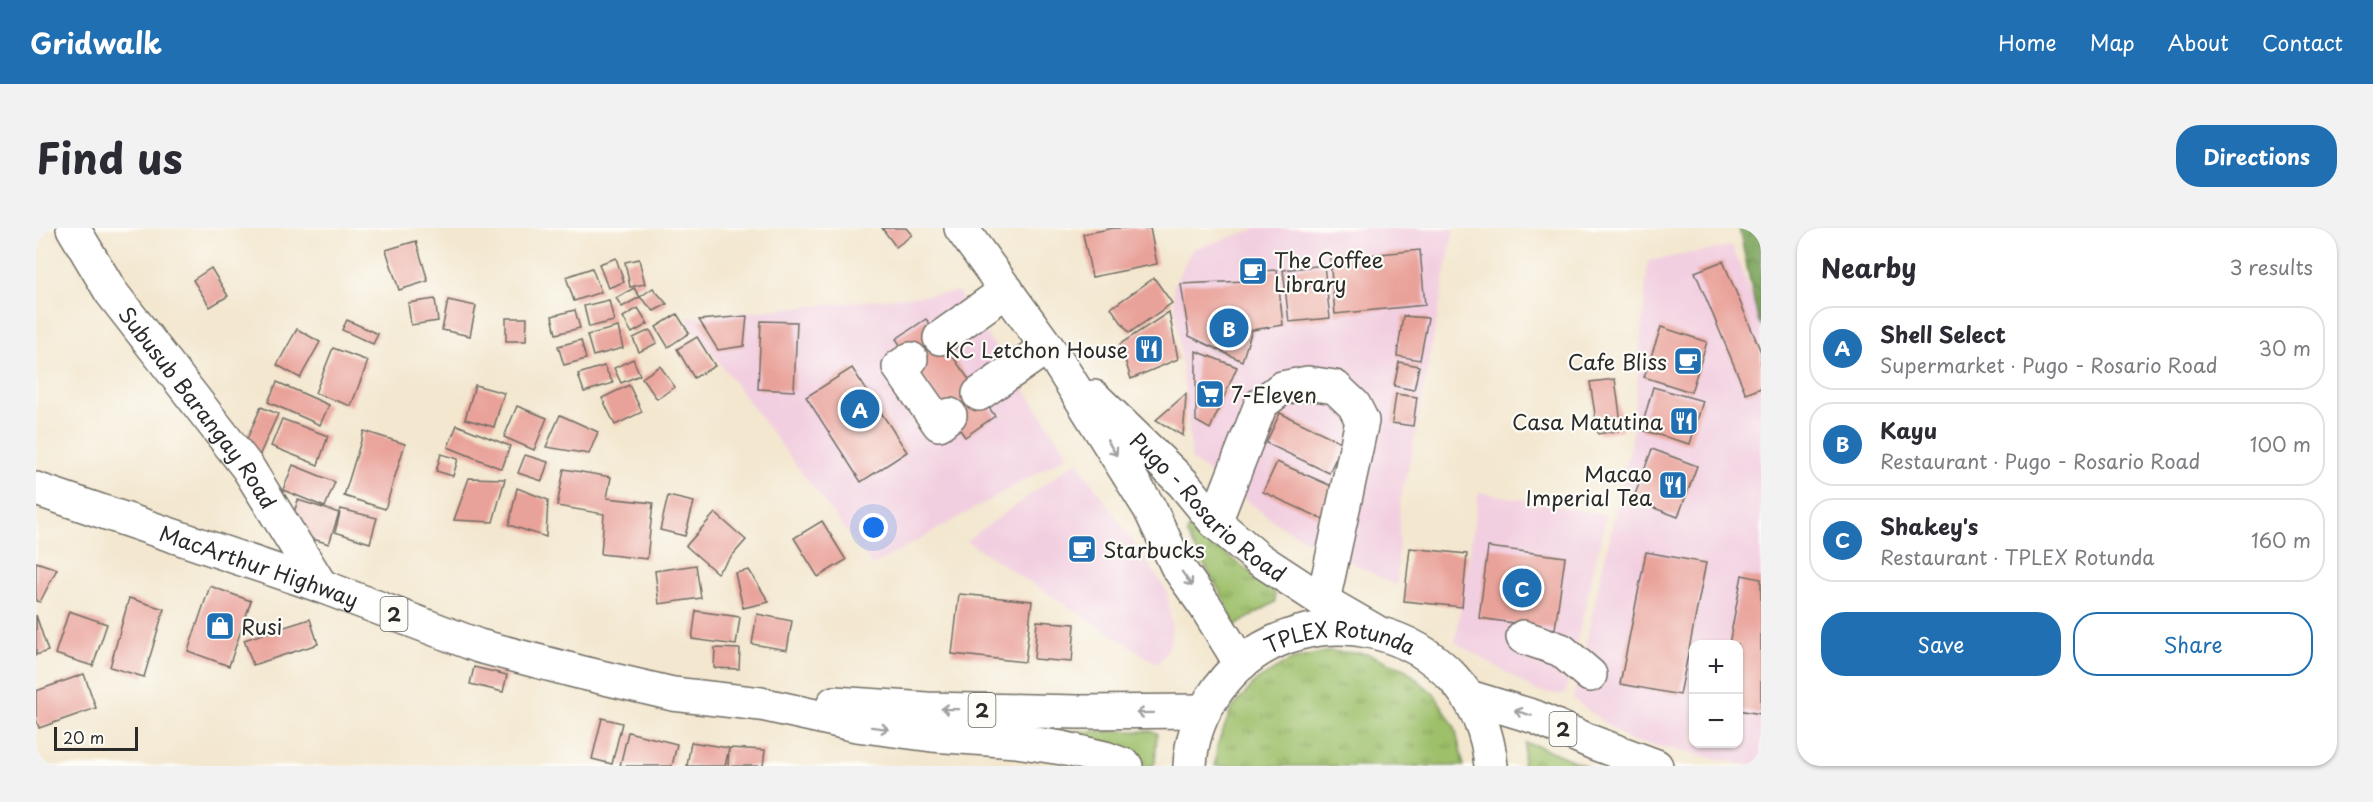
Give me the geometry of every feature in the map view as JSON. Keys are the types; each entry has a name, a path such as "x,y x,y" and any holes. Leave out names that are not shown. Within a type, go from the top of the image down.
{"main road":[{"name":"Subusub Barangay Road","path":"73,228 111,292 248,468 321,586"},
{"name":"Pugo - Rosario Road","path":"961,228 1053,355 1150,509 1177,566 1206,607 1241,664"},
{"path":"940,338 1007,290"},
{"name":"Pugo - Rosario Road","path":"1053,355 1183,483 1215,522 1259,559 1323,601 1375,631"},
{"path":"979,394 1053,355"},
{"path":"910,359 898,368 939,424 950,416"},
{"path":"1215,522 1261,404 1282,388 1308,383 1335,387 1354,405 1362,421 1323,601"},
{"name":"MacArthur Highway","path":"36,489 321,586 479,646 673,694 761,704 856,725 932,735 1016,741 1062,748 1105,758 1126,766"},
{"name":"TPLEX Rotunda","path":"1190,766 1191,751 1204,711 1220,686 1241,664 1275,641 1307,631 1341,627 1375,631 1420,650 1452,676 1469,697 1489,744 1491,766"},
{"path":"1523,637 1561,650 1590,675"},
{"name":"2","path":"1469,697 1535,717 1594,743 1656,766"},
{"name":"MacArthur Highway","path":"761,704 855,703 927,709 1079,712 1204,711"}],"shaded area":[{"path":"1260,228 1454,228 1412,452 1400,501 1397,586 1282,527 1192,460 1173,287 1192,249"},
{"path":"1732,246 1761,319 1761,766 1628,740 1573,699 1632,439 1648,261"},
{"path":"958,292 1069,455 872,566 686,318"},
{"path":"1077,461 1167,591 1172,627 1169,647 1158,664 966,541"},
{"path":"1479,492 1606,515 1565,695 1537,691 1455,642"}],"green space":[{"path":"1739,228 1761,228 1761,325 1758,320"},
{"path":"1188,529 1194,530 1275,591 1275,602 1235,626 1222,595 1187,535"},
{"path":"1329,651 1368,654 1405,669 1435,695 1455,728 1464,766 1215,766 1217,746 1231,710 1257,680 1291,660"},
{"path":"1063,731 1151,731 1157,733 1155,763 1152,766 1143,766 1065,738"},
{"path":"1525,743 1539,746 1586,766 1522,766"}],"building":[{"path":"882,228 906,228 912,235 896,247"},
{"path":"1114,228 1150,228 1157,264 1092,277 1083,234"},
{"path":"416,241 428,281 399,290 386,250"},
{"path":"1420,250 1425,305 1335,314 1330,259"},
{"path":"616,258 624,282 608,288 599,264"},
{"path":"639,259 645,284 630,287 625,262"},
{"path":"1723,261 1761,352 1761,388 1746,394 1695,272"},
{"path":"1324,265 1330,318 1289,322 1283,270"},
{"path":"211,268 228,296 210,307 193,280"},
{"path":"592,268 601,292 574,301 566,277"},
{"path":"1277,270 1283,325 1252,330 1242,361 1189,336 1181,284 1245,281 1245,272"},
{"path":"1154,278 1172,303 1129,333 1111,308"},
{"path":"634,288 640,297 622,307 616,298"},
{"path":"653,288 667,304 654,311 640,297"},
{"path":"435,299 438,321 411,325 408,303"},
{"path":"448,300 476,306 470,336 442,330"},
{"path":"609,300 614,321 589,327 584,306"},
{"path":"638,308 648,324 632,333 623,317"},
{"path":"575,310 580,328 556,334 552,316"},
{"name":"KC Letchon House","path":"1169,312 1178,359 1131,379 1120,344"},
{"path":"677,314 689,333 668,347 656,327"},
{"path":"747,316 744,346 718,350 699,320"},
{"path":"1403,316 1428,318 1420,360 1397,356"},
{"path":"506,318 527,318 526,341 506,341"},
{"path":"926,319 995,416 965,437 896,339"},
{"path":"347,320 378,334 373,344 342,330"},
{"path":"761,321 797,322 794,391 758,389"},
{"path":"618,327 623,348 593,356 587,335"},
{"path":"1661,327 1707,342 1691,392 1644,377"},
{"path":"297,329 320,342 300,378 277,365"},
{"path":"650,330 657,343 639,352 633,338"},
{"path":"697,337 715,366 694,378 677,349"},
{"path":"581,340 586,359 564,365 558,346"},
{"path":"333,348 368,361 351,406 315,393"},
{"name":"7-Eleven","path":"1196,351 1237,367 1210,429 1196,421"},
{"path":"633,359 640,375 621,383 614,368"},
{"path":"1399,362 1419,366 1414,390 1394,386"},
{"path":"604,366 613,383 584,392 578,374"},
{"path":"660,366 675,387 657,399 642,378"},
{"path":"852,368 907,452 861,482 806,397"},
{"path":"1615,379 1622,430 1598,434 1590,382"},
{"path":"277,382 329,405 320,425 268,402"},
{"path":"475,385 504,393 494,427 465,419"},
{"path":"629,385 642,412 615,425 602,398"},
{"path":"1653,387 1703,401 1690,444 1641,430"},
{"path":"1186,394 1185,412 1183,436 1156,420"},
{"path":"1396,394 1417,397 1413,426 1392,423"},
{"path":"517,406 547,418 534,450 504,437"},
{"path":"261,407 278,414 255,465 242,450"},
{"path":"1280,413 1343,443 1329,473 1266,443"},
{"path":"560,415 598,432 589,454 546,447"},
{"path":"282,419 328,436 318,465 271,446"},
{"path":"457,425 510,446 502,469 448,447"},
{"path":"364,431 405,444 385,509 344,496"},
{"path":"1652,449 1697,466 1678,517 1633,500"},
{"path":"441,454 458,459 453,476 436,471"},
{"path":"525,455 548,462 542,481 518,473"},
{"path":"1277,462 1336,488 1323,519 1263,492"},
{"path":"293,465 335,482 325,507 283,490"},
{"path":"564,469 611,477 607,498 653,503 647,559 601,554 604,514 557,506"},
{"path":"469,478 505,479 493,522 454,520"},
{"path":"517,488 548,500 546,537 509,525"},
{"path":"668,496 694,502 685,536 660,530"},
{"path":"298,500 339,513 329,544 288,531"},
{"path":"341,509 377,518 370,543 335,532"},
{"path":"715,513 746,540 717,573 686,546"},
{"path":"822,521 846,560 818,577 794,538"},
{"path":"1488,547 1565,557 1555,629 1479,618"},
{"path":"1410,548 1467,554 1462,607 1404,601"},
{"path":"1646,552 1706,563 1680,695 1620,684"},
{"path":"36,562 57,569 40,602 36,601"},
{"path":"696,565 701,598 659,604 655,571"},
{"path":"749,570 769,602 743,608 735,573"},
{"path":"1742,575 1761,579 1761,714 1743,711 1743,640 1730,640"},
{"name":"Rusi","path":"210,586 251,601 229,666 188,651"},
{"path":"959,594 1032,601 1025,662 952,654"},
{"path":"129,598 164,609 144,677 110,667"},
{"path":"69,611 107,624 93,666 55,654"},
{"path":"696,611 740,617 736,645 692,639"},
{"path":"757,614 792,621 787,650 752,644"},
{"path":"36,615 48,651 36,655"},
{"path":"310,619 318,644 253,665 244,640"},
{"path":"1037,621 1075,624 1072,662 1034,659"},
{"path":"715,648 740,649 739,669 714,668"},
{"path":"474,667 507,675 503,692 470,684"},
{"path":"84,674 96,708 39,728 36,719 36,691"},
{"path":"602,718 622,723 612,764 592,759"},
{"path":"628,732 677,744 672,766 620,766"},
{"path":"691,742 729,748 725,766 687,766"},
{"path":"729,748 765,750 763,766 728,766"}],"place":[{"name":"The Coffee Library","path":"1253,271"},
{"name":"Kayu","path":"1229,328"},
{"name":"KC Letchon House","path":"1149,349"},
{"name":"Cafe Bliss","path":"1688,361"},
{"name":"7-Eleven","path":"1210,394"},
{"name":"Shell Select","path":"860,409"},
{"name":"Casa Matutina","path":"1684,421"},
{"name":"Macao Imperial Tea","path":"1673,485"},
{"name":"Starbucks","path":"1082,549"},
{"name":"Shakey's","path":"1522,588"},
{"name":"Rusi","path":"220,626"}]}
